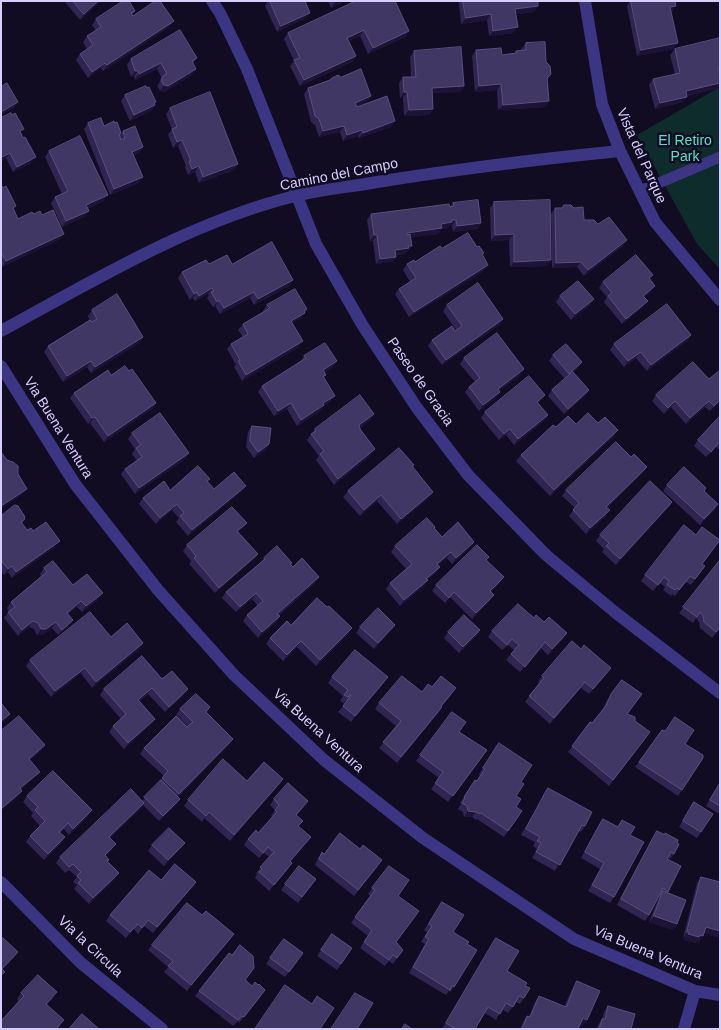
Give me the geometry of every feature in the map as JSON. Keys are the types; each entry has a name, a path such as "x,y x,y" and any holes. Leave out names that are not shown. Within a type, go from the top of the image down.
{"street":[{"name":"Paseo de Gracia","path":"212,1 220,13 246,69 316,244 363,326 417,408 468,475 546,555 616,613 720,693"},
{"name":"Vista del Parque","path":"585,1 602,104 620,151 655,222 720,300"},
{"name":"Camino del Campo","path":"1,331 111,271 193,231 258,207 296,196 488,165 620,151"},
{"name":"Via Buena Ventura","path":"1,366 74,484 158,590 234,675 324,760 423,838 574,939 695,991 720,995"},
{"name":"Via la Circula","path":"1,882 82,963 162,1029"},
{"path":"684,1029 695,991"}],"lane":[{"path":"640,191 720,157"}],"green space":[{"name":"El Retiro Park","path":"720,87 720,269 697,244 637,135"}],"building":[{"path":"73,1 98,1 84,14"},
{"path":"123,1 129,1 135,11 131,13 133,16 155,1 160,1 174,21 107,65 105,63 92,72 80,54 93,45 87,36 101,27 96,19"},
{"path":"270,1 305,1 310,13 281,26"},
{"path":"356,1 395,1 409,31 373,48 364,30 347,38 356,56 304,80 294,60 300,58 288,33"},
{"path":"463,1 538,1 538,6 515,9 518,27 493,31 491,14 466,18"},
{"path":"631,1 675,1 676,6 670,7 678,43 641,50"},
{"path":"180,30 197,58 192,61 196,69 168,86 164,85 161,80 167,74 161,63 139,74 138,71 135,71 131,59"},
{"path":"720,38 720,66 718,67 720,83 686,91 687,97 660,103 653,79 680,73 675,49"},
{"path":"545,42 546,62 550,66 551,74 547,78 549,101 503,105 501,84 479,86 476,50 501,48 502,55 526,50 526,43"},
{"path":"461,47 464,86 432,88 433,109 409,110 407,92 404,92 403,77 416,77 414,51"},
{"path":"361,69 371,96 355,103 357,107 387,96 395,121 363,133 362,130 347,135 344,126 323,131 319,119 315,116 308,88 338,75 341,77"},
{"path":"7,83 18,102 1,112 1,87"},
{"path":"146,86 147,88 149,87 156,102 154,103 155,105 134,115 125,95"},
{"path":"210,92 238,164 203,177 199,166 192,169 189,161 191,161 182,140 177,142 172,129 177,127 170,108"},
{"path":"11,113 12,115 15,113 24,129 20,131 23,138 25,137 36,157 17,167 10,153 2,157 1,155 1,118"},
{"path":"101,118 104,126 114,121 114,123 117,122 121,133 119,134 121,140 125,138 123,131 135,126 143,147 132,152 143,177 114,189 88,123"},
{"path":"80,136 108,195 86,205 89,211 66,221 55,197 68,191 49,151"},
{"path":"1,186 3,188 6,186 16,206 13,208 18,219 32,212 34,214 40,211 42,215 53,210 64,234 6,261 1,252"},
{"path":"478,200 481,223 457,226 456,220 452,220 452,222 441,224 442,228 407,233 407,235 410,234 412,246 395,250 396,257 380,259 377,235 374,235 371,214 449,204 450,207 454,206 453,203"},
{"path":"550,200 551,260 514,262 514,234 495,235 494,202"},
{"path":"564,205 571,205 574,208 583,207 584,220 594,220 598,224 609,217 627,240 588,270 581,262 556,263 555,208 562,208"},
{"path":"468,233 477,247 479,246 484,253 482,254 488,265 414,312 399,289 416,278 407,264 414,260 415,262 440,246 442,248"},
{"path":"272,242 293,280 258,299 254,292 224,308 219,300 217,302 211,292 214,291 212,288 199,296 197,292 194,294 182,272 206,260 209,264 227,255 232,264"},
{"path":"636,255 653,275 649,278 655,286 643,296 648,301 626,319 608,296 612,293 603,282"},
{"path":"578,281 594,299 575,314 560,296"},
{"path":"478,283 503,319 446,360 432,340 452,326 455,331 462,326 447,305"},
{"path":"295,289 307,309 304,311 305,313 291,321 303,341 246,375 231,344 248,334 243,324 270,308 267,305"},
{"path":"117,294 143,337 95,367 91,361 67,376 48,346 90,320 92,322 97,319 92,310"},
{"path":"667,304 691,335 651,365 641,352 628,361 614,344"},
{"path":"497,333 524,369 498,389 500,392 483,405 469,387 480,378 464,358"},
{"path":"325,343 337,361 323,370 326,375 323,376 335,396 301,420 291,403 278,411 262,386 306,358 304,356"},
{"path":"566,344 582,362 569,374 553,355"},
{"path":"693,362 709,379 720,370 720,400 714,406 709,401 690,418 675,401 668,408 656,395"},
{"path":"125,366 129,371 132,369 156,403 108,436 95,417 92,418 74,393 108,370 111,375"},
{"path":"573,372 589,390 568,409 552,390"},
{"path":"529,376 545,395 537,402 548,415 518,439 510,429 504,434 485,412"},
{"path":"360,395 374,414 359,425 360,429 375,449 338,479 320,454 324,451 311,434"},
{"path":"160,413 189,453 139,488 125,469 142,457 136,448 141,445 132,433"},
{"path":"588,413 598,423 605,417 618,430 554,490 521,455 553,425 556,427 568,416 576,424"},
{"path":"720,416 720,441 711,452 698,440"},
{"path":"252,426 271,428 269,444 258,452 250,441"},
{"path":"616,442 631,457 634,454 647,467 606,507 610,510 590,528 573,510 579,503 566,490"},
{"path":"399,448 433,492 401,519 381,495 364,510 348,491"},
{"path":"1,452 7,460 18,466 18,474 27,489 1,506"},
{"path":"198,466 210,479 207,481 214,489 234,472 246,486 192,530 180,516 184,513 177,504 160,518 143,498 164,481 170,490"},
{"path":"684,467 706,488 704,491 718,504 704,519 667,485"},
{"path":"650,481 672,502 620,559 606,546 609,543 600,535"},
{"path":"15,505 18,506 25,517 21,522 27,530 31,528 33,531 46,522 60,541 16,572 12,566 8,569 1,560 1,516"},
{"path":"232,507 247,523 237,531 258,554 219,588 194,558 196,556 187,545"},
{"path":"427,518 442,537 458,522 474,542 456,558 451,552 437,564 440,567 426,579 428,580 404,600 390,583 412,564 395,546"},
{"path":"684,525 696,535 702,527 720,540 702,564 705,566 695,579 690,576 679,590 677,588 675,590 667,585 669,581 664,577 658,585 645,575"},
{"path":"477,545 489,557 486,560 504,577 490,591 494,595 476,613 454,592 449,598 436,585"},
{"path":"277,546 292,563 290,564 293,567 302,558 319,577 277,614 280,616 262,632 247,615 263,601 256,593 240,607 226,592 265,559"},
{"path":"720,560 720,627 716,632 704,622 700,612 697,617 683,607"},
{"path":"53,561 73,585 87,574 103,593 86,606 81,601 67,613 73,620 62,630 56,622 46,629 41,629 38,623 33,621 22,630 8,612 15,607 11,602 47,572 44,568"},
{"path":"317,598 327,607 329,606 352,628 320,660 301,641 287,655 270,638 287,621 291,625"},
{"path":"518,604 534,618 536,615 544,622 549,617 567,633 552,649 545,642 525,667 511,654 519,645 512,639 507,645 492,631"},
{"path":"378,608 395,625 378,643 360,627"},
{"path":"90,612 111,637 127,623 143,643 96,682 85,668 55,691 30,660"},
{"path":"464,615 480,630 463,647 448,632"},
{"path":"572,641 581,649 584,645 611,668 593,689 585,682 554,718 529,696 544,678 542,676"},
{"path":"355,650 388,677 355,716 343,706 351,695 348,697 344,695 348,690 332,677"},
{"path":"142,656 162,679 172,671 188,689 169,707 152,688 138,700 155,719 128,743 113,726 126,714 104,689"},
{"path":"402,676 422,692 428,684 432,687 441,676 456,688 401,757 383,742 401,721 379,703"},
{"path":"622,680 642,694 627,714 635,717 635,721 650,732 613,780 572,746 590,722 592,723 606,706 611,694"},
{"path":"196,694 210,707 206,712 233,739 179,794 162,778 168,771 144,748 176,716 187,727 193,722 180,709"},
{"path":"1,703 10,714 1,721"},
{"path":"452,712 466,722 459,732 487,750 453,796 435,783 443,772 420,755"},
{"path":"19,716 45,745 29,759 40,772 20,788 22,791 2,808 1,731"},
{"path":"675,717 694,730 685,744 703,755 703,758 682,790 639,762 662,730 665,731"},
{"path":"499,743 532,765 521,782 524,784 516,796 521,799 516,807 522,811 508,831 481,813 468,811 467,806 462,803 475,780 477,781 485,769 483,768"},
{"path":"223,759 247,781 264,762 283,779 234,835 209,812 206,816 188,800"},
{"path":"53,771 92,810 73,829 68,823 59,832 65,837 48,854 30,836 45,821 35,810 38,807 27,796"},
{"path":"161,780 180,799 163,816 144,797"},
{"path":"288,783 308,801 296,815 303,821 298,826 311,837 290,861 292,863 274,885 259,872 262,869 260,867 275,853 268,847 263,853 248,839 256,830 258,833 277,812 275,810 279,805 274,799"},
{"path":"720,783 720,806 710,800"},
{"path":"548,788 592,812 585,826 582,825 560,865 536,852 541,843 537,841 540,837 526,829"},
{"path":"131,789 144,803 109,837 116,844 105,855 109,860 107,861 119,873 93,898 78,883 81,880 77,876 81,872 73,864 69,867 60,857"},
{"path":"694,802 713,814 701,832 683,821"},
{"path":"603,819 618,827 622,820 635,827 630,835 644,842 614,897 592,885 604,863 585,852"},
{"path":"169,828 185,843 168,860 152,845"},
{"path":"657,831 678,840 677,843 679,844 674,854 671,852 667,859 681,866 668,892 663,888 649,915 621,899"},
{"path":"340,833 360,849 363,845 382,860 358,890 319,859 322,852 324,854"},
{"path":"175,864 196,882 157,927 148,920 142,928 138,924 130,932 110,915 149,870 161,880"},
{"path":"299,866 316,879 302,897 285,884"},
{"path":"389,866 409,880 398,896 419,911 396,942 403,950 397,958 393,955 389,960 364,942 372,930 355,917 375,890 372,888"},
{"path":"701,877 720,882 720,931 706,927 703,936 700,935 699,937 687,932"},
{"path":"663,891 686,900 677,924 654,916"},
{"path":"442,902 464,915 453,932 469,942 467,944 477,950 454,987 452,985 450,990 413,967 429,939 425,937 432,926 429,924"},
{"path":"187,903 202,915 206,911 234,934 191,985 168,966 173,961 152,945"},
{"path":"332,934 352,948 341,964 321,950"},
{"path":"3,938 18,952 2,969 5,972 1,975 1,940"},
{"path":"496,938 519,951 507,971 527,983 525,986 530,988 524,998 519,996 513,1007 506,1003 500,1014 488,1007 475,1029 456,1029 446,1023"},
{"path":"284,939 303,953 289,972 270,958"},
{"path":"240,945 253,956 254,968 245,980 252,986 255,982 259,984 265,990 244,1017 242,1016 238,1020 199,991 229,953 232,955"},
{"path":"38,975 57,992 46,1004 64,1020 56,1029 3,1029 1,1021 24,996 21,993"},
{"path":"577,981 600,991 587,1020 583,1018 578,1029 522,1029 527,1016 530,1017 539,996 566,1007"},
{"path":"285,985 312,1004 317,996 334,1008 320,1029 255,1029"},
{"path":"355,993 373,1003 357,1029 331,1029"},
{"path":"608,1006 635,1014 631,1029 599,1029 602,1019 605,1019"},
{"path":"82,1014 99,1029 69,1029"},
{"path":"405,1024 412,1029 402,1029"}]}
